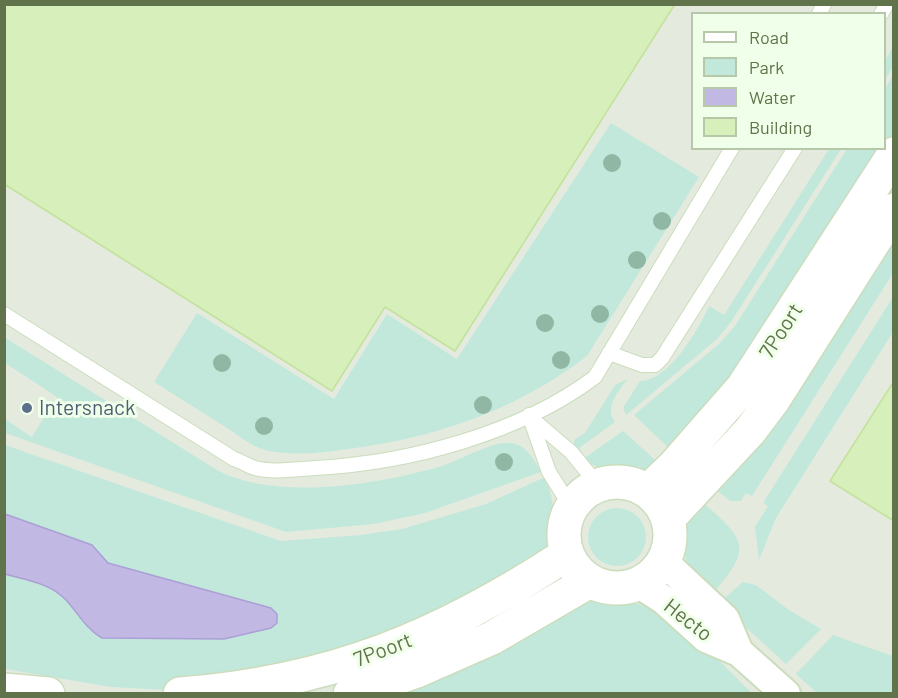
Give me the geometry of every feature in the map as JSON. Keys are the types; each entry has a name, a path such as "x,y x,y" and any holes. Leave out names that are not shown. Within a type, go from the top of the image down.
{"street":[{"name":"7Poort","path":"648,491 673,467 743,387 894,154"},
{"name":"7Poort","path":"668,519 750,431 768,407 894,210"},
{"path":"624,483 648,491 663,508 668,519 670,541 663,561 649,578 639,584 614,588 590,581 580,574 567,554 564,538 565,522 571,507 579,498 598,485 624,483"},
{"name":"7Poort","path":"180,693 242,689 302,676 384,651 482,608 567,554"},
{"name":"Hecto","path":"663,561 725,619 739,652"},
{"name":"7Poort","path":"350,693 417,671 492,638 590,581"},
{"name":"Hecto","path":"639,584 663,600 706,638 739,652 786,693"},
{"path":"4,690 48,693"}],"lane":[{"path":"4,314 234,459 256,468 282,470 349,466 403,457 470,438 529,415 568,397 595,377 731,150"},
{"path":"609,353 642,365 655,364 662,358 794,150"},
{"path":"529,415 571,452 598,485"},
{"path":"529,415 549,472 571,507"}],"shaded area":[{"path":"4,5 893,5 893,693 5,693"}],"green space":[{"path":"893,46 893,66 886,78 886,59"},
{"path":"893,75 893,141 765,345 675,454 634,415 720,343 735,326 846,150 886,150 886,87"},
{"path":"611,123 699,177 587,356 532,392 474,419 443,429 380,444 294,454 262,449 253,445 154,382 197,313 334,399 387,314 457,359"},
{"path":"828,150 840,150 731,322 717,339 626,415 623,408 640,381 651,379 672,364 698,328 709,306 724,315"},
{"path":"893,225 893,273 752,496 746,493 741,501 730,501 710,485"},
{"path":"893,297 893,332 776,518 759,560 755,527 768,506 763,503"},
{"path":"4,337 217,470 241,480 299,487 330,487 361,483 445,465 503,443 516,444 525,449 541,472 425,513 374,524 286,532 5,433 5,419 32,437 57,397 5,363"},
{"path":"627,379 612,405 612,416 615,422 579,448 582,453 579,455 573,445 575,439 585,433 615,385"},
{"path":"623,431 662,466 642,471 622,472 602,468 583,459"},
{"path":"5,445 281,541 361,535 402,529 486,504 545,477 552,498 552,528 540,559 401,637 166,690 111,687 5,669"},
{"path":"699,499 726,524 739,544 739,554 734,565 711,595 686,560 684,550 686,528"},
{"path":"617,508 633,513 641,521 646,537 641,553 633,561 617,566 601,561 593,553 588,537 593,521 601,513"},
{"path":"743,582 756,585 789,610 821,629 786,664 719,603"},
{"path":"595,600 638,604 663,612 696,638 752,693 374,694 575,605"},
{"path":"833,635 893,656 893,693 817,693 796,674"}],"water":[{"path":"5,514 92,545 108,563 271,608 277,614 277,623 271,628 224,639 102,638 87,625 60,594 37,583 5,574"}],"building":[{"path":"4,4 675,4 455,351 385,307 332,391 4,184"},
{"path":"894,381 894,521 830,481"}],"place":[{"name":"Intersnack","path":"27,408"}]}
